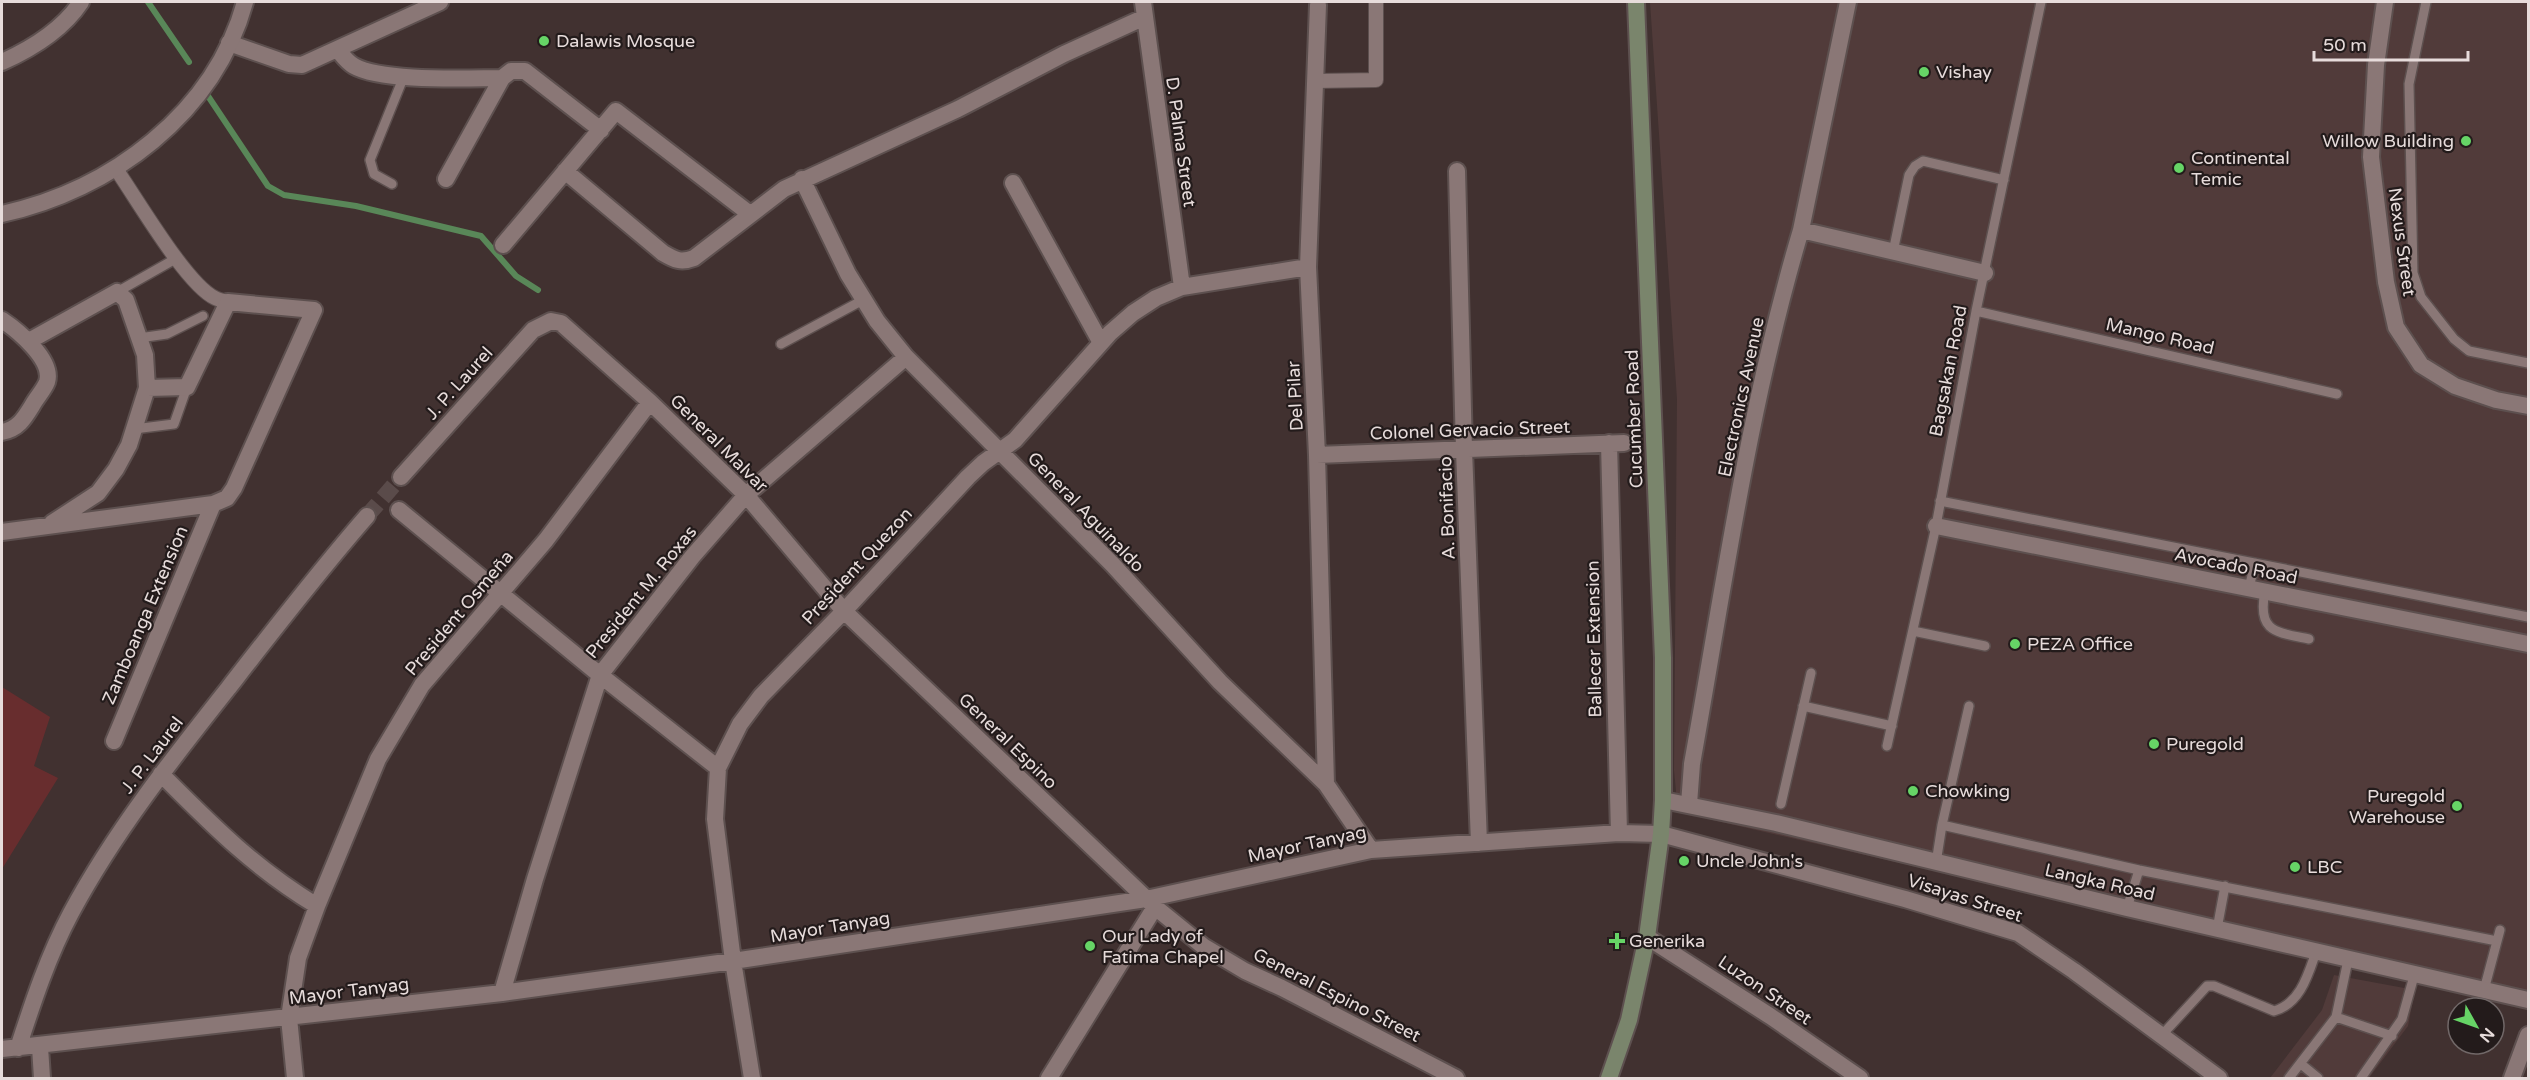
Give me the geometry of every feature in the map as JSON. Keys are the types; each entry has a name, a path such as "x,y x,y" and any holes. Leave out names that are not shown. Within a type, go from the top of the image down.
{"main road":[{"name":"Cucumber Road","path":"1609,1078 1629,1020 1647,937 1661,834 1663,800 1663,658 1636,2"}],"street":[{"path":"2,62 21,53 48,35 75,11 81,2"},
{"path":"2,214 32,208 73,192 116,170 147,147 199,94 239,23 244,2"},
{"path":"229,43 289,64 302,65 440,2"},
{"path":"1315,81 1376,80 1376,2"},
{"name":"Electronics Avenue","path":"1689,804 1692,764 1756,409 1790,266 1801,230 1848,2"},
{"name":"Nexus Street","path":"2385,2 2376,65 2371,157 2386,282 2396,327 2421,365 2455,386 2496,400 2529,406"},
{"name":"Del Pilar","path":"1318,5 1308,267 1317,455 1326,784"},
{"path":"565,171 674,260 684,262 694,258 784,189 802,179 958,110 1144,9"},
{"name":"D. Palma Street","path":"1144,9 1182,287"},
{"path":"338,50 347,62 365,71 404,76 502,78"},
{"path":"446,179 502,78 511,71 525,71 601,130"},
{"path":"502,245 616,111 750,214"},
{"path":"116,170 200,287 216,299 228,302 187,387 147,388"},
{"name":"A. Bonifacio","path":"1457,171 1464,450 1479,843"},
{"name":"General Aguinaldo","path":"802,179 848,274 906,357 1113,565 1220,682 1326,784 1371,850"},
{"path":"1013,183 1101,343"},
{"path":"1801,230 1985,273"},
{"name":"President Quezon","path":"752,1078 733,961 715,819 718,768 740,724 761,696 844,611 968,477 1015,440 1101,343 1133,313 1156,298 1182,287 1308,267"},
{"path":"29,341 117,292 126,300 147,366 147,388 129,446 116,469 98,493 46,527"},
{"name":"Zamboanga Extension","path":"2,532 213,504 227,498 234,489 314,310 228,302"},
{"path":"2,320 29,341 47,371 47,381 22,421 14,429 2,432"},
{"name":"General Malvar","path":"551,321 570,329 746,495 844,611"},
{"name":"J. P. Laurel","path":"401,477 533,330 551,321"},
{"name":"President M. Roxas","path":"502,993 535,879 600,675 692,557 746,495 906,357"},
{"name":"President Osmeña","path":"295,1078 289,1018 298,958 378,759 422,685 546,540 650,402"},
{"name":"Colonel Gervacio Street","path":"1317,455 1617,443"},
{"name":"Ballecer Extension","path":"1617,443 1619,833"},
{"name":"Zamboanga Extension","path":"114,741 213,504"},
{"path":"399,510 600,675 718,768"},
{"name":"J. P. Laurel","path":"10,1049 70,915 110,846 161,774 327,562 367,516"},
{"name":"Avocado Road","path":"1936,526 2529,644"},
{"name":"General Espino","path":"844,611 1150,903"},
{"path":"161,774 208,823 249,860 280,884 317,906"},
{"name":"Langka Road","path":"1663,800 1776,823 2414,976 2529,1000"},
{"name":"Mayor Tanyag","path":"10,1049 502,993 1150,903 1371,850 1619,833 1661,834"},
{"name":"Visayas Street","path":"1661,834 1905,899 2018,933 2074,971 2219,1078"},
{"path":"1048,1078 1150,903"},
{"name":"General Espino Street","path":"1150,903 1203,946 1245,971 1456,1078"},
{"name":"Luzon Street","path":"1647,937 1770,1016 1860,1078"},
{"path":"2512,1078 2529,1035"},
{"path":"40,1047 42,1078"}],"lane":[{"name":"Bagsakan Road","path":"1887,746 1936,526 1976,311 2041,2"},
{"path":"2426,2 2409,84 2413,273 2421,297 2454,339 2469,351 2529,363"},
{"path":"392,184 374,174 370,160 404,76"},
{"path":"1893,252 1909,175 1915,166 1923,161 2004,180"},
{"path":"117,292 177,258"},
{"path":"781,344 864,300"},
{"name":"Mango Road","path":"1976,311 2337,394"},
{"path":"139,338 167,334 204,316"},
{"path":"134,429 174,424 187,387"},
{"path":"1940,501 2529,617"},
{"path":"2255,563 2257,590 2262,615 2267,625 2288,635 2309,639"},
{"path":"1913,630 1985,646"},
{"path":"1781,804 1811,673"},
{"path":"1803,706 1892,726"},
{"path":"1936,863 1942,825 1969,706"},
{"path":"1942,825 2139,870 2497,941"},
{"path":"2127,908 2139,870"},
{"path":"2217,929 2225,886"},
{"path":"2484,990 2500,930"},
{"path":"2161,1035 2207,986 2214,986 2274,1011 2282,1009 2294,1000 2316,952"},
{"path":"2289,1078 2336,1017 2348,960"},
{"path":"2361,1078 2402,1019 2414,976"},
{"path":"2336,1017 2392,1036"},
{"path":"2301,1064 2318,1078"}],"shaded area":[{"path":"1650,2 2528,2 2528,1007 2506,1002 2506,996 2480,996 1678,812 1674,770 1677,399"},
{"path":"2,687 50,717 34,766 58,778 2,869"},
{"path":"2334,975 2415,990 2408,1026 2369,1078 2270,1078 2322,1010"}],"waterway":[{"path":"148,2 189,62"},
{"path":"206,93 268,186 284,195 356,206 481,236 516,276 538,290"}],"tunnel":[{"path":"367,516 401,477"}],"place":[{"name":"Dalawis Mosque","path":"544,41"},
{"name":"Vishay","path":"1924,72"},
{"name":"Willow Building","path":"2466,141"},
{"name":"Continental Temic","path":"2179,168"},
{"name":"PEZA Office","path":"2015,644"},
{"name":"Puregold","path":"2154,744"},
{"name":"Chowking","path":"1913,791"},
{"name":"Puregold Warehouse","path":"2457,806"},
{"name":"Uncle John's","path":"1684,861"},
{"name":"LBC","path":"2295,867"},
{"name":"Generika","path":"1617,941"},
{"name":"Our Lady of Fatima Chapel","path":"1090,946"}]}
